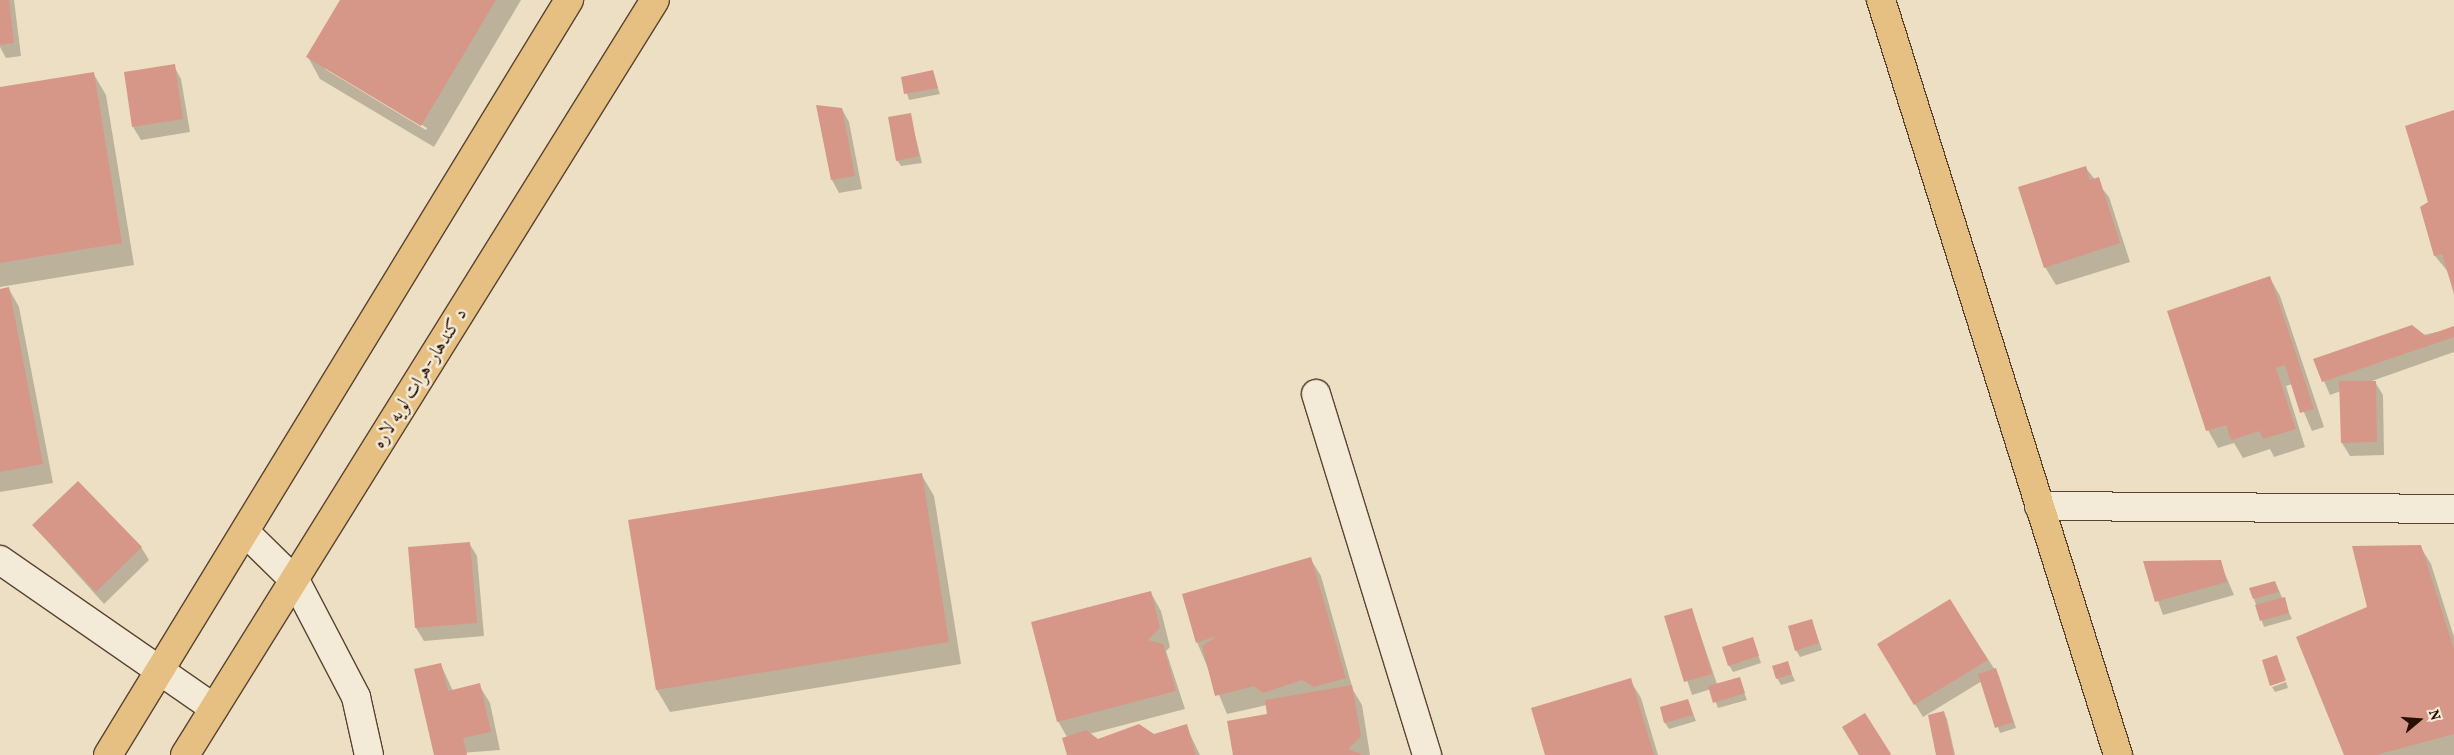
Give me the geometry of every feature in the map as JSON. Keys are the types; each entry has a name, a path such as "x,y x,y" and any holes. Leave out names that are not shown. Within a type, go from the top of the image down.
{"main road":[{"path":"108,755 569,0"},
{"name":"د کندهار-هرات لويه لاره","path":"185,755 296,582 655,0"},
{"path":"1881,0 2118,755"}],"street":[{"path":"1316,394 1426,755"},
{"path":"2039,506 2454,509"},
{"path":"245,532 296,582 356,697 370,755"},
{"path":"0,560 214,708"}],"building":[{"path":"0,0 9,0 14,43 0,45"},
{"path":"340,0 496,0 421,126 306,57"},
{"path":"175,64 183,119 132,127 124,72"},
{"path":"933,70 938,88 904,94 901,77"},
{"path":"94,72 122,243 0,263 0,87"},
{"path":"816,105 842,108 855,176 831,180"},
{"path":"2454,110 2454,294 2442,254 2434,256 2420,207 2428,202 2405,126"},
{"path":"911,113 919,156 896,161 888,117"},
{"path":"2086,166 2090,180 2099,177 2120,243 2044,268 2018,187"},
{"path":"2270,276 2314,409 2300,413 2285,365 2276,368 2296,429 2263,439 2260,431 2231,440 2226,425 2206,431 2167,311"},
{"path":"9,287 43,464 0,472 0,289"},
{"path":"2412,325 2426,336 2454,326 2454,337 2322,382 2313,359"},
{"path":"2339,381 2376,381 2377,442 2341,443"},
{"path":"922,473 949,642 656,690 628,520"},
{"path":"78,481 142,547 96,592 32,525"},
{"path":"470,542 477,623 415,628 408,547"},
{"path":"2421,545 2454,649 2454,734 2376,755 2344,755 2296,637 2367,607 2352,546"},
{"path":"1311,557 1346,678 1314,687 1302,680 1263,693 1254,686 1215,696 1202,646 1217,636 1196,643 1182,594"},
{"path":"2221,560 2227,582 2155,602 2143,561"},
{"path":"2275,581 2279,592 2253,599 2249,588"},
{"path":"1151,591 1160,628 1148,640 1163,644 1176,691 1057,722 1031,622"},
{"path":"2285,597 2289,613 2260,621 2255,605"},
{"path":"1950,599 1988,660 1914,705 1877,644"},
{"path":"1692,608 1712,674 1684,682 1664,616"},
{"path":"1812,619 1819,643 1795,651 1788,626"},
{"path":"1753,637 1759,656 1728,666 1722,647"},
{"path":"2277,655 2285,681 2270,686 2262,660"},
{"path":"1788,661 1792,674 1776,679 1772,666"},
{"path":"441,663 448,691 480,683 491,732 463,738 467,755 434,755 414,669"},
{"path":"1996,668 2013,722 1995,728 1978,674"},
{"path":"1740,677 1745,693 1713,703 1708,686"},
{"path":"1631,678 1654,755 1545,755 1531,708"},
{"path":"1352,685 1361,736 1348,749 1363,755 1233,755 1227,721 1267,714 1265,700"},
{"path":"1688,699 1693,715 1664,723 1660,707"},
{"path":"1944,711 1954,755 1936,755 1928,715"},
{"path":"1865,713 1890,755 1859,755 1842,727"},
{"path":"1139,724 1154,734 1187,724 1196,755 1067,755 1062,738 1086,730 1098,739"}]}
